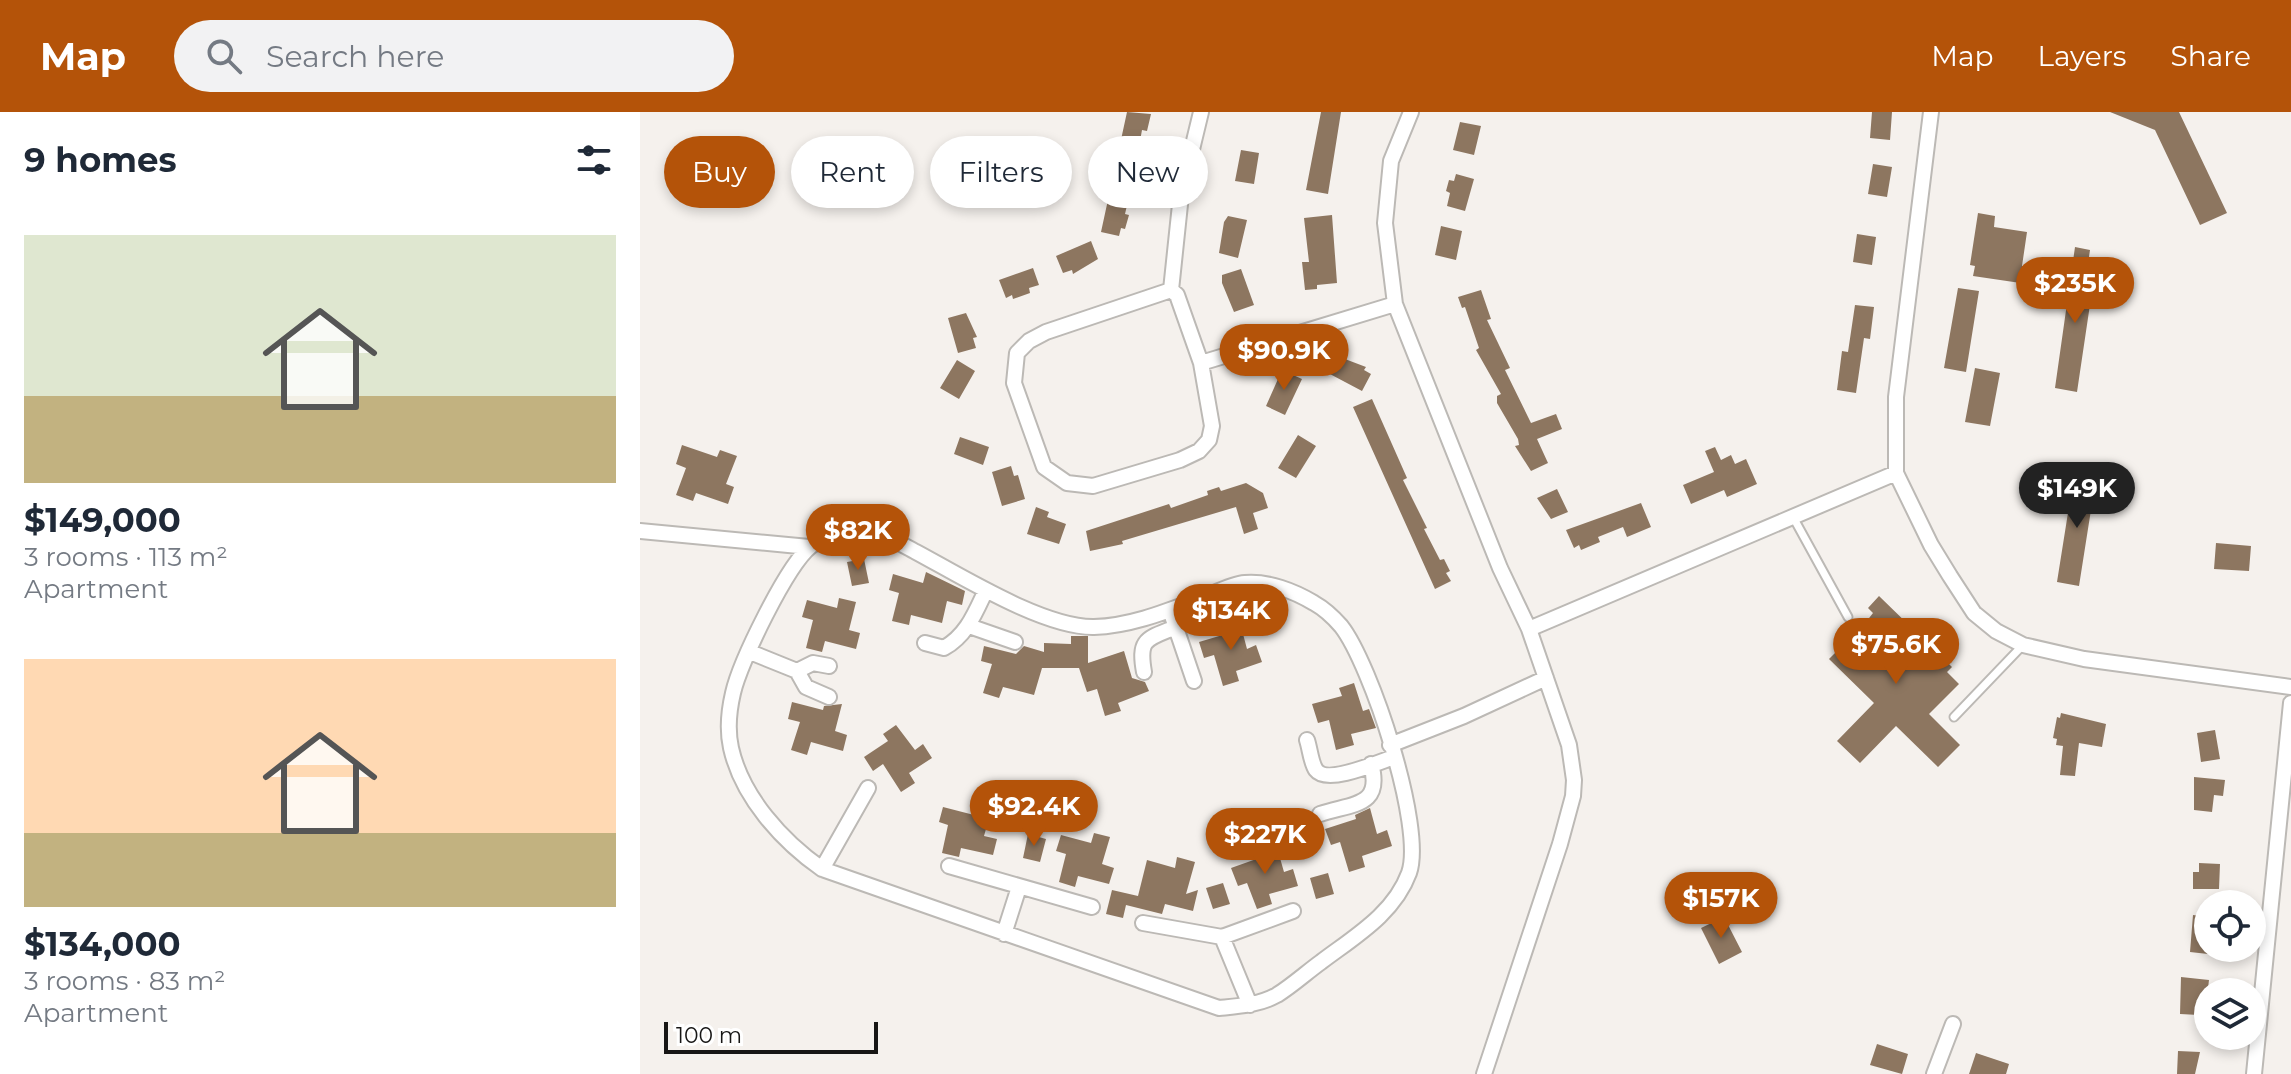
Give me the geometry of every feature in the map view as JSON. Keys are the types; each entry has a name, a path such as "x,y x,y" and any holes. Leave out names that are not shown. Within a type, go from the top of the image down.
{"street":[{"path":"1171,290 1181,195 1201,112"},
{"path":"1411,112 1391,161 1385,223 1395,304 1500,568 1529,629 1569,745 1573,796 1484,1074"},
{"path":"1931,112 1896,397 1896,473 1931,545 1974,613 1996,631 2023,645 2084,659 2291,687"},
{"path":"1171,290 1177,295 1201,363 1212,426 1209,440 1199,451 1180,460 1093,486 1067,483 1044,467 1014,383 1017,353 1029,341 1046,332 1171,290"},
{"path":"1201,363 1395,304"},
{"path":"1529,629 1896,473"},
{"path":"842,529 877,531 986,590 1038,613 1092,627 1119,624 1170,610 1243,583 1264,583 1316,604 1342,627 1368,676 1408,804 1414,850 1409,873 1396,897 1381,916 1276,995 1250,1005 1219,1008 822,869 801,854 770,823 739,770 731,747 729,718 733,690 777,594 809,547 842,529"},
{"path":"640,531 809,547"},
{"path":"925,643 944,648 955,642 969,626 986,590"},
{"path":"1170,610 1194,681"},
{"path":"969,626 1015,642"},
{"path":"1144,672 1140,651 1142,644 1150,637 1176,627"},
{"path":"750,652 797,671 806,687 829,697"},
{"path":"797,671 813,663 829,666"},
{"path":"1307,740 1316,770 1323,775 1334,776 1371,764 1392,751 1546,678"},
{"path":"2254,1074 2291,703"},
{"path":"1320,814 1368,798 1374,792 1376,782 1371,764"},
{"path":"822,869 868,788"},
{"path":"949,866 1092,907"},
{"path":"1004,934 1019,887"},
{"path":"1143,923 1222,937 1293,911"},
{"path":"1222,937 1250,1005"},
{"path":"1934,1074 1953,1024"}],"lane":[{"path":"1793,517 1848,617"},
{"path":"1954,717 2023,645"}],"building":[{"path":"1127,112 1151,114 1147,131 1142,130 1141,136 1122,136"},
{"path":"1321,112 1341,112 1328,194 1306,190"},
{"path":"1872,112 1892,112 1890,140 1870,138"},
{"path":"2110,112 2179,112 2227,213 2200,225 2155,130"},
{"path":"1460,122 1481,126 1474,155 1453,150"},
{"path":"1241,150 1259,153 1254,184 1235,181"},
{"path":"1873,164 1892,167 1887,197 1868,194"},
{"path":"1456,174 1474,179 1465,211 1447,206 1449,180 1454,181"},
{"path":"1106,208 1126,208 1125,214 1129,215 1125,229 1121,228 1119,236 1101,232"},
{"path":"1978,213 1995,216 1994,227 2027,232 2022,266 2036,269 2034,285 1973,276 1975,266 1970,265"},
{"path":"1332,215 1337,283 1305,290 1302,262 1309,262 1304,218"},
{"path":"1228,216 1247,220 1238,258 1219,253 1224,222"},
{"path":"1441,226 1462,231 1456,260 1435,255"},
{"path":"1857,234 1876,237 1872,265 1853,262"},
{"path":"1091,241 1098,259 1073,274 1072,270 1063,273 1056,256"},
{"path":"2075,247 2090,250 2084,290 2092,291 2077,392 2055,388"},
{"path":"1033,268 1039,285 1029,288 1030,293 1013,299 1012,295 1006,298 999,280"},
{"path":"1241,269 1254,305 1234,312 1222,283 1222,275"},
{"path":"1958,288 1979,291 1966,372 1944,368"},
{"path":"1481,290 1491,319 1487,320 1510,368 1505,370 1531,423 1556,414 1562,429 1537,439 1548,463 1531,471 1515,446 1519,445 1518,439 1497,403 1497,396 1501,394 1476,350 1479,348 1465,307 1462,308 1458,297"},
{"path":"1855,305 1874,307 1870,339 1864,338 1856,393 1837,390 1842,351 1848,352"},
{"path":"966,313 977,337 973,338 976,348 958,353 948,318"},
{"path":"1337,356 1366,367 1364,370 1371,374 1362,391 1328,373"},
{"path":"957,360 975,371 959,399 940,388"},
{"path":"1975,368 2000,373 1990,426 1965,422"},
{"path":"1282,370 1302,379 1285,415 1266,406"},
{"path":"1372,399 1407,478 1403,480 1427,528 1424,529 1440,560 1444,559 1450,571 1446,573 1451,581 1435,589 1353,407"},
{"path":"1298,435 1316,446 1296,478 1278,468"},
{"path":"960,437 989,447 983,465 954,454"},
{"path":"682,445 717,457 720,450 737,456 726,484 734,487 728,504 696,493 693,501 676,495 686,468 676,464"},
{"path":"1715,447 1721,460 1731,455 1735,464 1746,459 1757,484 1727,497 1724,490 1691,504 1683,485 1714,472 1705,451"},
{"path":"1011,466 1014,476 1018,475 1025,499 1002,506 992,472"},
{"path":"2074,475 2096,478 2079,586 2057,582"},
{"path":"1246,483 1263,493 1268,508 1253,513 1258,529 1244,534 1236,507 1122,541 1123,544 1090,551 1086,531 1169,504 1171,508 1208,495 1207,491 1219,487 1221,491"},
{"path":"1557,489 1568,512 1551,519 1537,498"},
{"path":"1641,503 1651,527 1627,537 1623,527 1598,537 1600,542 1581,550 1579,545 1574,548 1566,530"},
{"path":"1036,507 1049,512 1047,517 1066,524 1059,544 1027,534"},
{"path":"2216,543 2251,546 2249,571 2214,569"},
{"path":"864,559 869,583 852,586 847,562"},
{"path":"926,572 965,591 962,605 947,601 942,623 911,615 909,625 892,621 899,593 889,590 893,574 923,583"},
{"path":"1879,596 1952,667 1947,672 1959,684 1929,714 1960,745 1938,767 1896,726 1860,763 1837,741 1874,703 1829,659 1866,622 1873,613 1868,608"},
{"path":"839,598 856,602 849,630 860,633 856,649 825,641 822,652 806,648 813,620 802,617 807,600 837,608"},
{"path":"1239,619 1247,649 1256,645 1262,662 1236,671 1239,681 1223,686 1214,655 1204,658 1199,642 1226,634 1223,623"},
{"path":"1071,636 1088,636 1088,663 1124,651 1132,678 1145,682 1149,691 1118,703 1121,711 1105,716 1097,689 1087,692 1079,668 1042,668 1034,695 1003,687 999,698 983,693 992,664 981,661 984,646 1016,654 1024,646 1044,652 1044,643 1071,644"},
{"path":"1354,683 1363,711 1369,709 1376,728 1351,734 1354,745 1336,750 1329,720 1318,723 1312,704 1342,696 1339,688"},
{"path":"792,702 823,710 824,706 842,704 835,731 847,735 843,751 811,742 807,755 791,750 800,722 788,719"},
{"path":"2061,713 2106,724 2102,747 2079,743 2075,776 2060,775 2063,746 2056,745 2057,739 2053,738 2057,717 2060,718"},
{"path":"896,725 915,750 923,744 932,758 909,773 915,783 901,792 883,764 873,771 864,757 888,741 883,734"},
{"path":"2215,730 2220,759 2201,762 2197,733"},
{"path":"2194,777 2225,780 2223,796 2214,795 2212,812 2194,810"},
{"path":"977,804 992,808 984,836 997,839 993,855 961,848 959,857 942,853 948,825 939,822 943,807 974,815"},
{"path":"1370,808 1377,834 1387,830 1392,846 1362,856 1365,867 1349,872 1340,842 1331,845 1325,829 1356,819 1355,815"},
{"path":"1094,833 1110,837 1102,864 1114,868 1109,884 1078,876 1075,887 1059,882 1066,854 1056,851 1061,835 1091,843"},
{"path":"1028,834 1046,839 1040,862 1023,858"},
{"path":"1276,844 1284,872 1293,869 1298,886 1269,894 1272,904 1257,909 1247,883 1238,886 1231,868 1262,857 1260,849"},
{"path":"1177,857 1195,862 1186,894 1198,890 1193,911 1165,904 1162,914 1126,905 1123,918 1106,914 1112,890 1138,896 1147,860 1175,868"},
{"path":"2199,863 2220,864 2219,889 2193,889 2193,872 2199,872"},
{"path":"1328,873 1334,894 1316,899 1310,878"},
{"path":"1223,883 1230,904 1213,909 1206,888"},
{"path":"2193,915 2194,952 2190,952"},
{"path":"1724,917 1742,952 1719,964 1701,928"},
{"path":"2181,977 2194,978 2194,1015 2180,1014"},
{"path":"1877,1044 1908,1054 1902,1074 1870,1065"},
{"path":"2178,1051 2200,1052 2195,1074 2177,1074"},
{"path":"1976,1053 2009,1064 2006,1074 1969,1074"}]}
